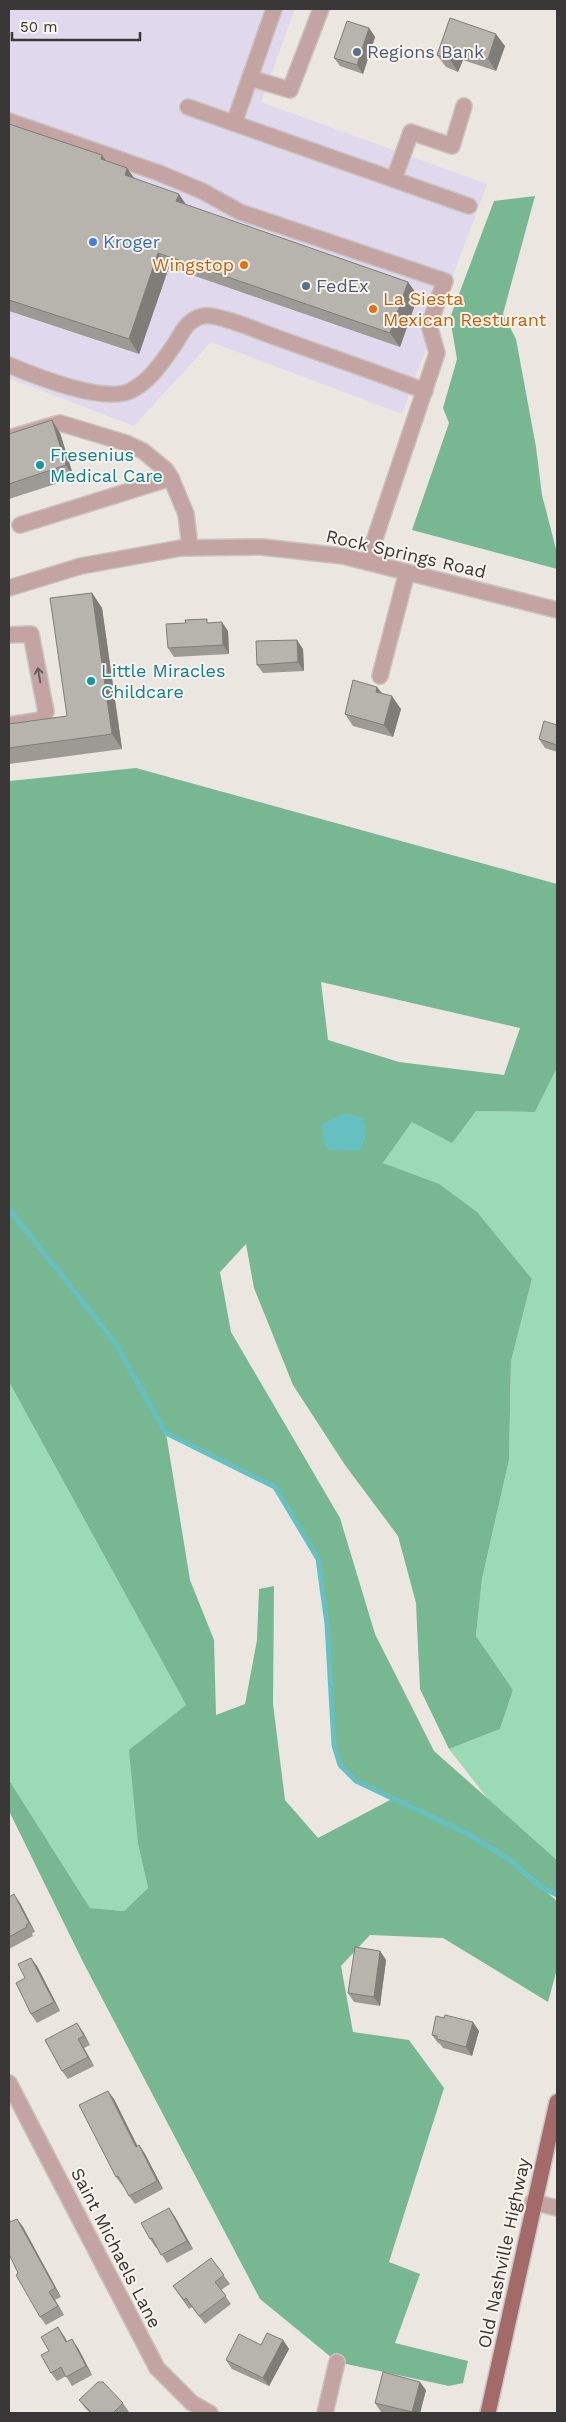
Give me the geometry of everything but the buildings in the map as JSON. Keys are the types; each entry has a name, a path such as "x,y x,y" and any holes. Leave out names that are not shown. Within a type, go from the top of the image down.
{"main road":[{"name":"Old Nashville Highway","path":"488,2413 533,2202 557,2102"}],"street":[{"path":"234,123 274,9"},
{"path":"250,78 290,90 321,9"},
{"path":"394,179 411,132 452,146 464,106"},
{"path":"188,107 469,206"},
{"path":"9,121 159,173 202,191 240,212 445,281 429,325 438,353 367,562"},
{"path":"9,365 29,374 70,386 102,394 118,395 130,391 153,375 190,322 204,315 248,327 425,391"},
{"path":"9,438 60,423 126,443 143,451 166,470 171,478 186,514 190,548"},
{"path":"20,525 171,478"},
{"name":"Rock Springs Road","path":"9,588 81,566 190,548 262,547 343,556 557,610"},
{"path":"380,676 407,572"},
{"path":"9,635 31,634 46,712 41,720 9,725"},
{"name":"Saint Michaels Lane","path":"9,2083 157,2368 192,2403 210,2413"},
{"path":"533,2202 557,2208"},
{"path":"325,2413 337,2362"}],"shaded area":[{"path":"9,9 295,9 261,102 487,184 402,414 211,342 134,426 9,378"}],"green space":[{"path":"535,196 503,314 516,339 536,447 542,495 557,553 557,569 412,530 449,423 443,408 457,359 450,318 494,201"},
{"path":"136,768 557,884 557,1068 535,1112 476,1111 452,1143 412,1122 383,1163 439,1184 477,1212 532,1279 511,1361 509,1460 482,1579 476,1636 513,1690 500,1729 449,1749 420,1689 416,1603 398,1536 345,1465 293,1385 254,1288 246,1244 220,1272 231,1332 340,1518 375,1634 434,1751 557,1860 557,1895 543,1889 557,1901 557,1969 548,2002 443,1938 370,1935 341,1966 353,2032 409,2040 444,2088 389,2262 420,2274 395,2343 468,2361 463,2383 449,2386 337,2362 260,2299 83,1962 9,1811 9,1780 90,1908 124,1911 148,1888 138,1844 129,1750 186,1705 9,1382 9,781","holes":["321,982 520,1028 504,1075 399,1062 328,1040","166,1433 275,1487 318,1559 327,1624 334,1745 340,1765 356,1781 392,1799 318,1838 285,1800 273,1704 274,1586 259,1589 257,1640 245,1704 216,1715 214,1640 190,1580"]},
{"path":"557,1068 557,1860 488,1799 449,1749 500,1729 513,1690 476,1636 482,1579 509,1460 511,1361 532,1279 476,1212 383,1163 412,1122 476,1111 535,1112"},
{"path":"9,1382 186,1705 130,1750 138,1844 148,1888 124,1911 90,1908 9,1780"}],"water":[{"path":"345,1113 363,1118 365,1122 366,1135 359,1151 330,1150 324,1144 322,1124"}],"waterway":[{"path":"9,1209 114,1341 166,1433 275,1487 318,1559 327,1624 334,1745 340,1765 356,1781 468,1834 510,1860 541,1887 557,1895"}],"place":[{"name":"Regions Bank","path":"357,52"},
{"name":"Kroger","path":"93,242"},
{"name":"Wingstop","path":"244,265"},
{"name":"FedEx","path":"306,286"},
{"name":"La Siesta Mexican Resturant","path":"373,309"},
{"name":"Fresenius Medical Care","path":"40,465"},
{"name":"Little Miracles Childcare","path":"91,681"}]}
